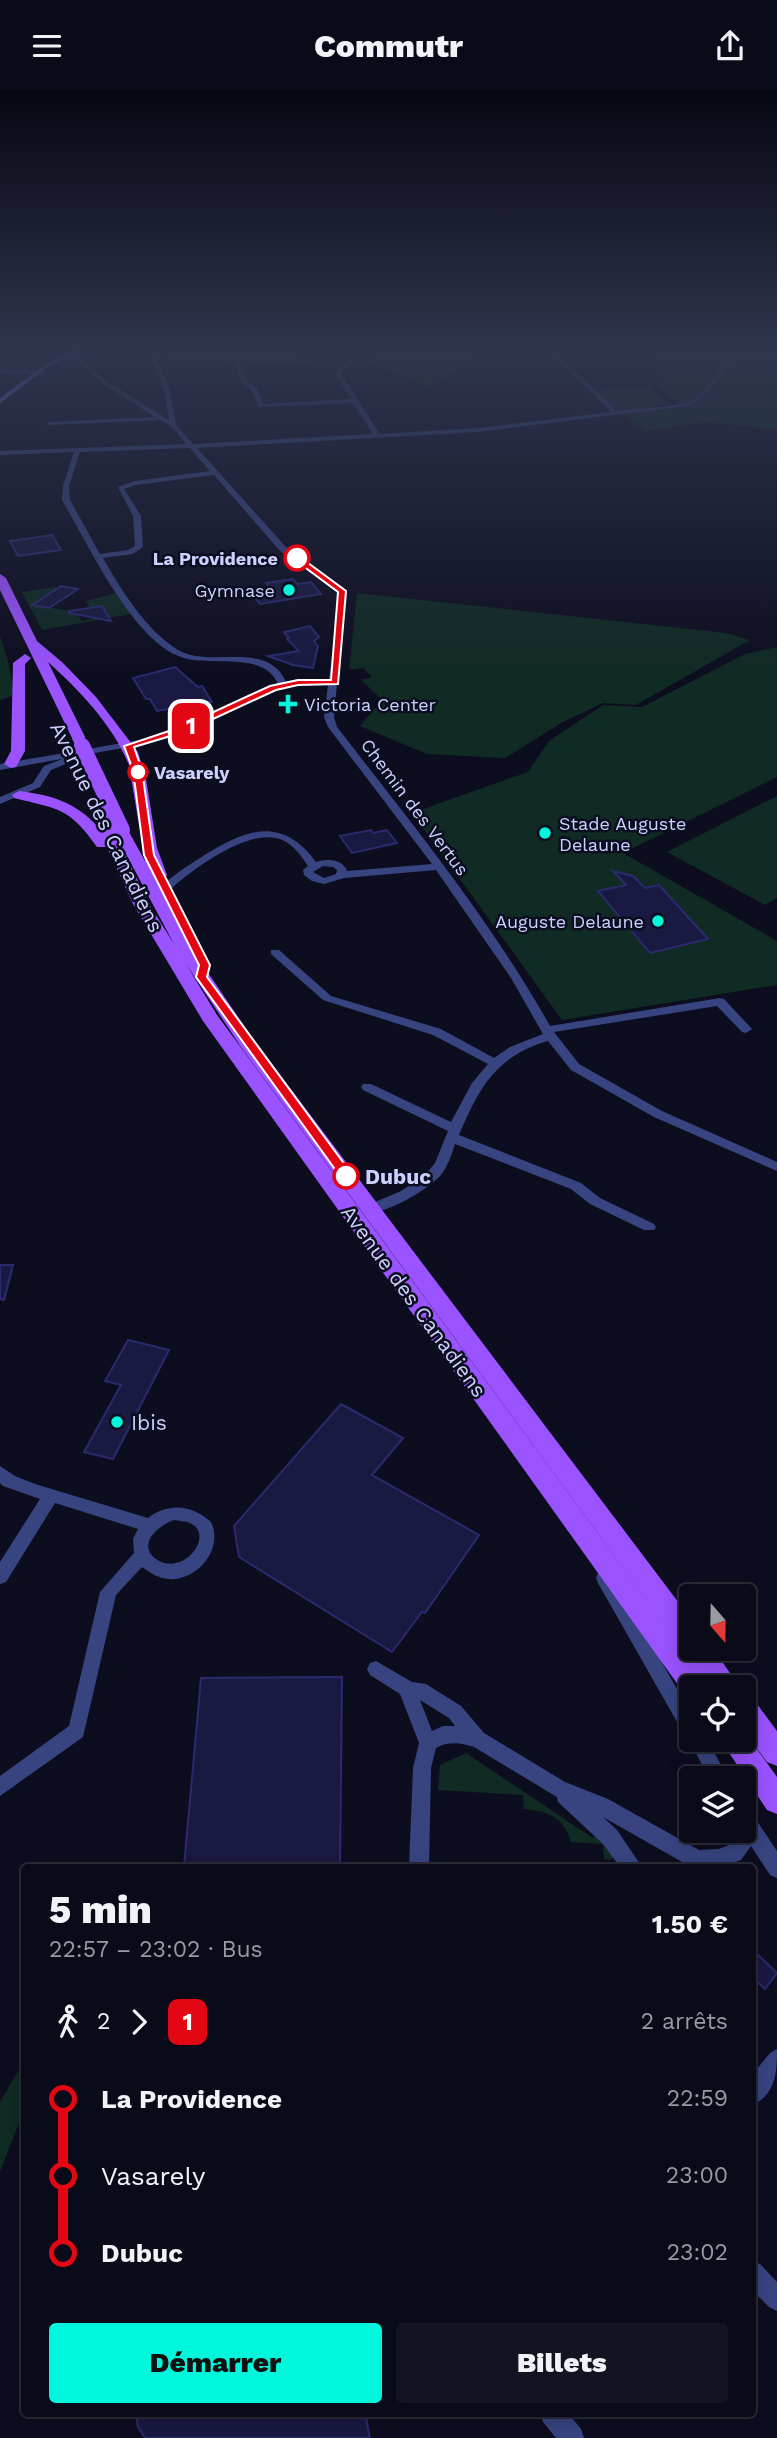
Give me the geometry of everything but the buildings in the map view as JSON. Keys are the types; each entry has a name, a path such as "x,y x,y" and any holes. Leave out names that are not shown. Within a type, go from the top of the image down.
{"main road":[{"name":"Avenue des Canadiens","path":"0,578 33,644 96,807 141,904 209,1017 686,1675"},
{"name":"Avenue des Canadiens","path":"0,605 25,658 201,977 247,1044 679,1623"},
{"path":"33,644 46,652 105,715 129,746 137,770 149,855 204,965 201,977"},
{"path":"10,765 18,751 19,663 25,658"},
{"path":"19,795 54,800 79,814 141,904"},
{"path":"707,1661 718,1675"},
{"path":"756,1725 777,1753"},
{"path":"742,1752 777,1800"}],"street":[{"path":"76,459 66,486 66,500 140,617 174,650 195,658 263,663 275,670 283,685"},
{"name":"Chemin des Vertus","path":"201,459 284,549 342,591 335,682 329,717 333,727 438,867 517,978 548,1033 575,1067 658,1114 777,1167"},
{"path":"100,556 130,552 139,547 137,516 120,488 135,483 214,473"},
{"path":"0,801 19,795 41,782 51,765 184,729 263,691 283,685 335,682"},
{"path":"10,765 91,750 103,751"},
{"path":"10,765 36,767 44,773"},
{"path":"166,888 215,853 248,835 263,833 290,839 301,847 313,865"},
{"path":"341,875 342,869 328,860 313,865 307,873 314,879 324,881 341,875 438,867"},
{"path":"275,952 327,998 437,1032 493,1062"},
{"path":"371,1209 419,1185 437,1171 478,1080 493,1062 528,1041 548,1033 720,1002 746,1029"},
{"path":"367,1087 453,1133 576,1186 595,1201 649,1227"},
{"path":"0,1473 9,1481 149,1525"},
{"path":"0,1577 51,1495"},
{"path":"556,1495 679,1709"},
{"path":"164,1515 192,1515 205,1527 208,1543 200,1558 182,1569 162,1570 147,1562 143,1555 141,1540 149,1525 164,1515"},
{"path":"0,1787 76,1731 108,1593 143,1555"},
{"path":"376,1669 410,1691 419,1690 455,1712 478,1739"},
{"path":"410,1691 408,1697 415,1706 421,1730 428,1742 422,1767 419,1864"},
{"path":"428,1742 443,1735 459,1734 478,1739 559,1789 601,1806 697,1860 718,1859 734,1853 742,1843"},
{"path":"559,1789 610,1837 630,1864"},
{"path":"756,1837 777,1868"},
{"path":"756,2089 777,2060"},
{"path":"756,2276 777,2299"},
{"path":"555,2417 572,2438"}],"green space":[{"path":"55,587 57,589 43,606 82,613 79,616 82,621 108,616 90,608 86,601 116,593 131,614 42,630 22,592"},
{"path":"357,593 726,633 750,640 636,705 603,703 561,723 505,758 427,754 360,726 382,700 361,680 372,677 363,668 349,670"},
{"path":"0,636 15,695 0,700"},
{"name":"Stade Auguste Delaune","path":"777,647 777,777 623,853 777,941 777,985 562,1020 412,813 528,772 549,741 603,705 642,707 745,654"},
{"path":"777,796 777,898 765,905 667,852"},
{"path":"466,1753 593,1838 598,1836 614,1857 611,1860 604,1859 603,1844 571,1842 564,1827 554,1817 540,1811 524,1809 523,1795 438,1790 440,1765"},
{"path":"21,2066 21,2118 0,2172 0,2102"}],"bus line":[{"name":"1","path":"297,558 342,591 335,682 298,682 273,688 184,729 129,746 136,762 149,855 204,965 201,977 247,1044 346,1176"}],"place":[{"name":"La Providence","path":"297,558"},
{"name":"Gymnase","path":"289,590"},
{"name":"Victoria Center","path":"288,704"},
{"name":"Vasarely","path":"138,772"},
{"name":"Stade Auguste Delaune","path":"545,833"},
{"name":"Auguste Delaune","path":"658,921"},
{"name":"Dubuc","path":"346,1176"},
{"name":"Ibis","path":"117,1422"}]}
